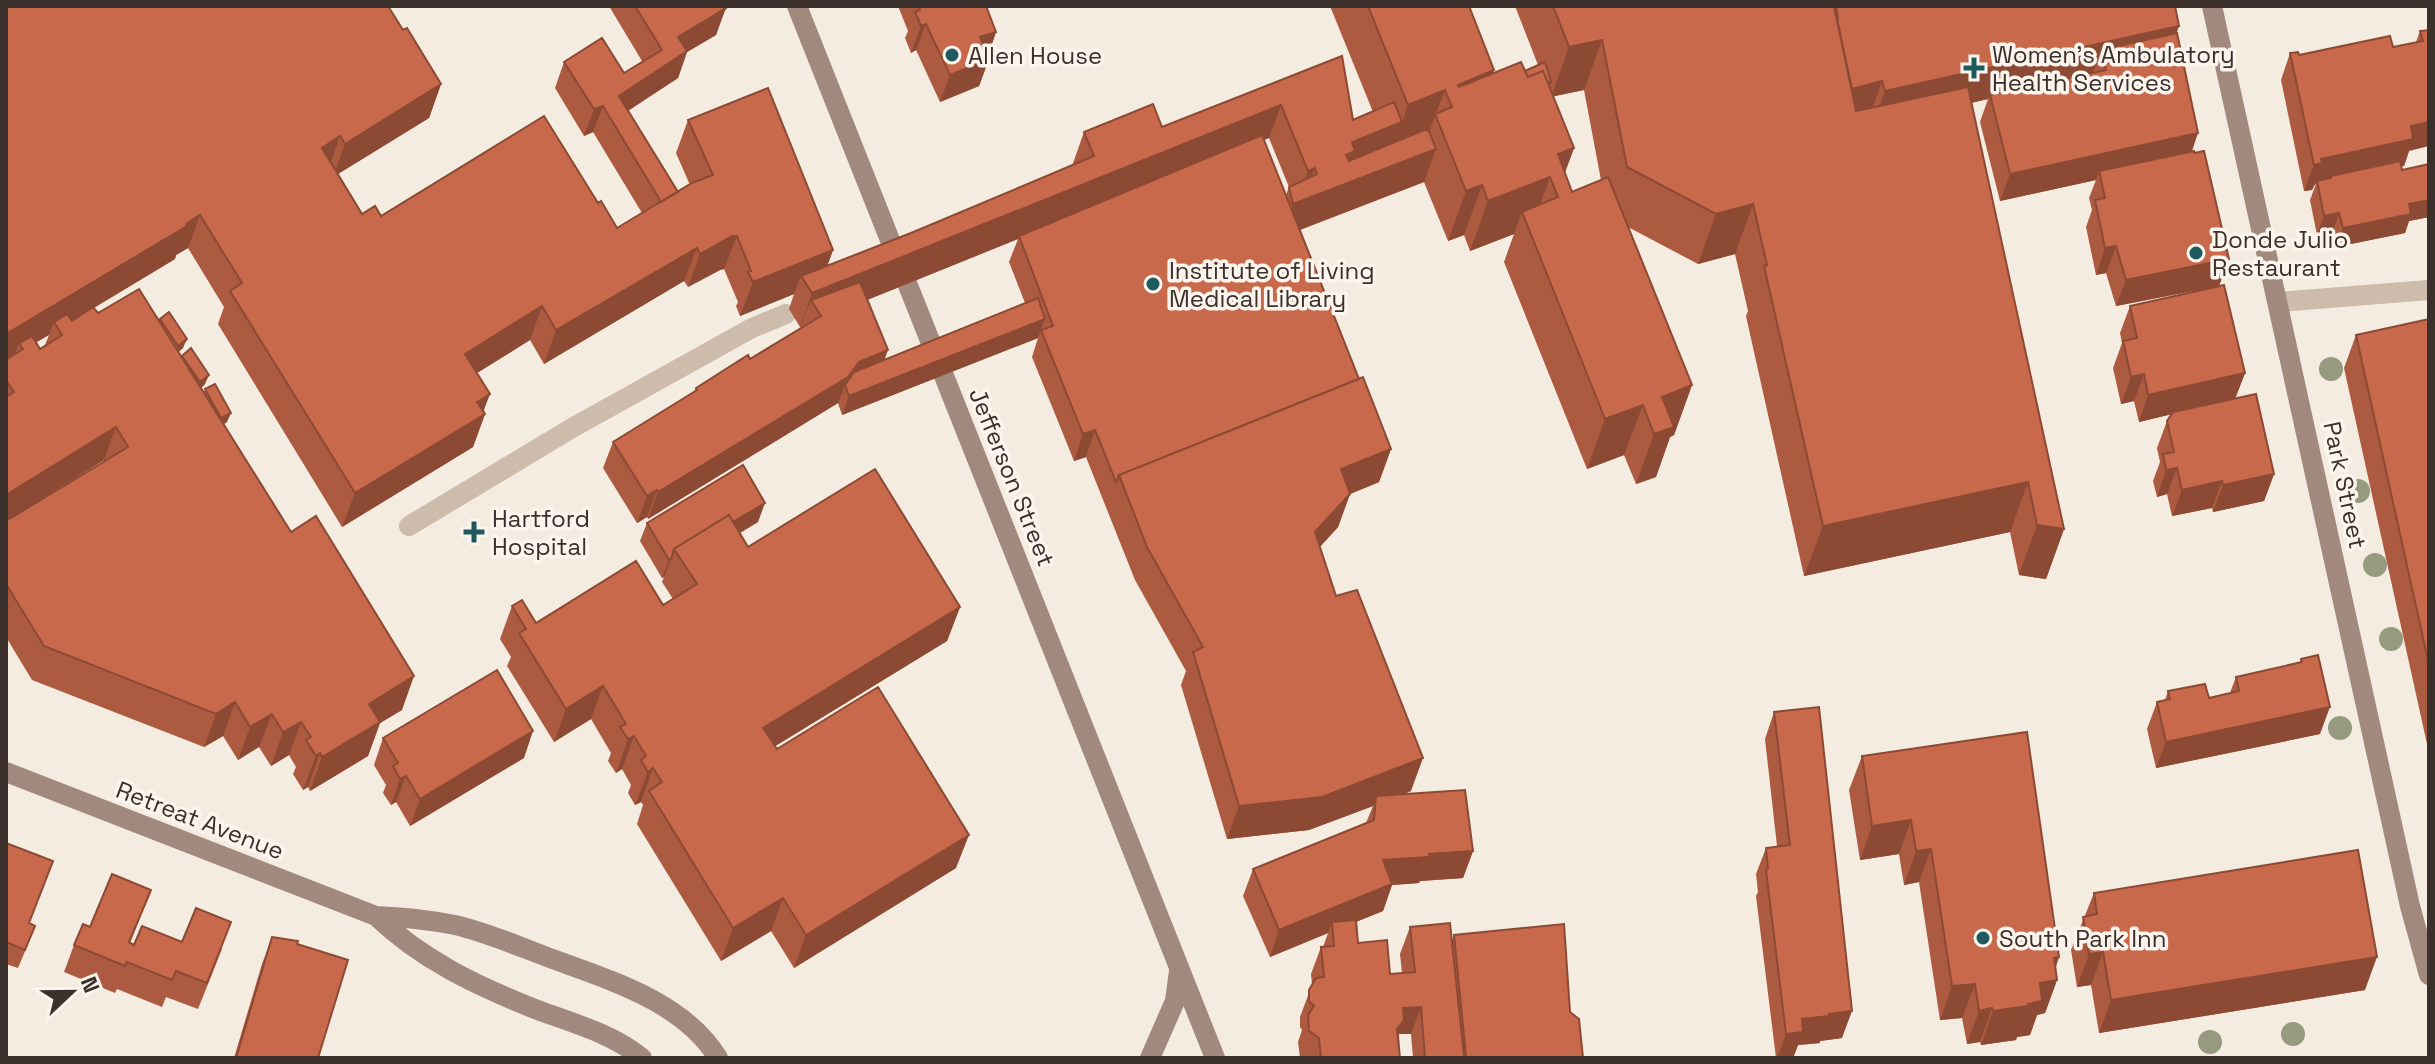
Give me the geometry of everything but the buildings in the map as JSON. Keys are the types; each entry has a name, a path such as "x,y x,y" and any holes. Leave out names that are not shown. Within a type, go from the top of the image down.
{"main road":[{"name":"Jefferson Street","path":"797,6 1215,1058"},
{"name":"Park Street","path":"2212,6 2410,906 2429,975"},
{"name":"Retreat Avenue","path":"6,772 376,916 468,928 620,986 681,1019 718,1058"},
{"name":"Retreat Avenue","path":"376,916 395,934 444,968 493,992 612,1038 642,1058"},
{"path":"1150,1058 1175,1001 1180,967"}],"street":[{"path":"2278,302 2429,290"},
{"path":"409,526 572,428 752,328 786,314"}],"place":[{"name":"Allen House","path":"952,55"},
{"name":"Women’s Ambulatory Health Services","path":"1974,68"},
{"name":"Donde Julio Restaurant","path":"2196,253"},
{"name":"Institute of Living Medical Library","path":"1153,284"},
{"name":"Hartford Hospital","path":"474,532"},
{"name":"South Park Inn","path":"1983,938"}]}
